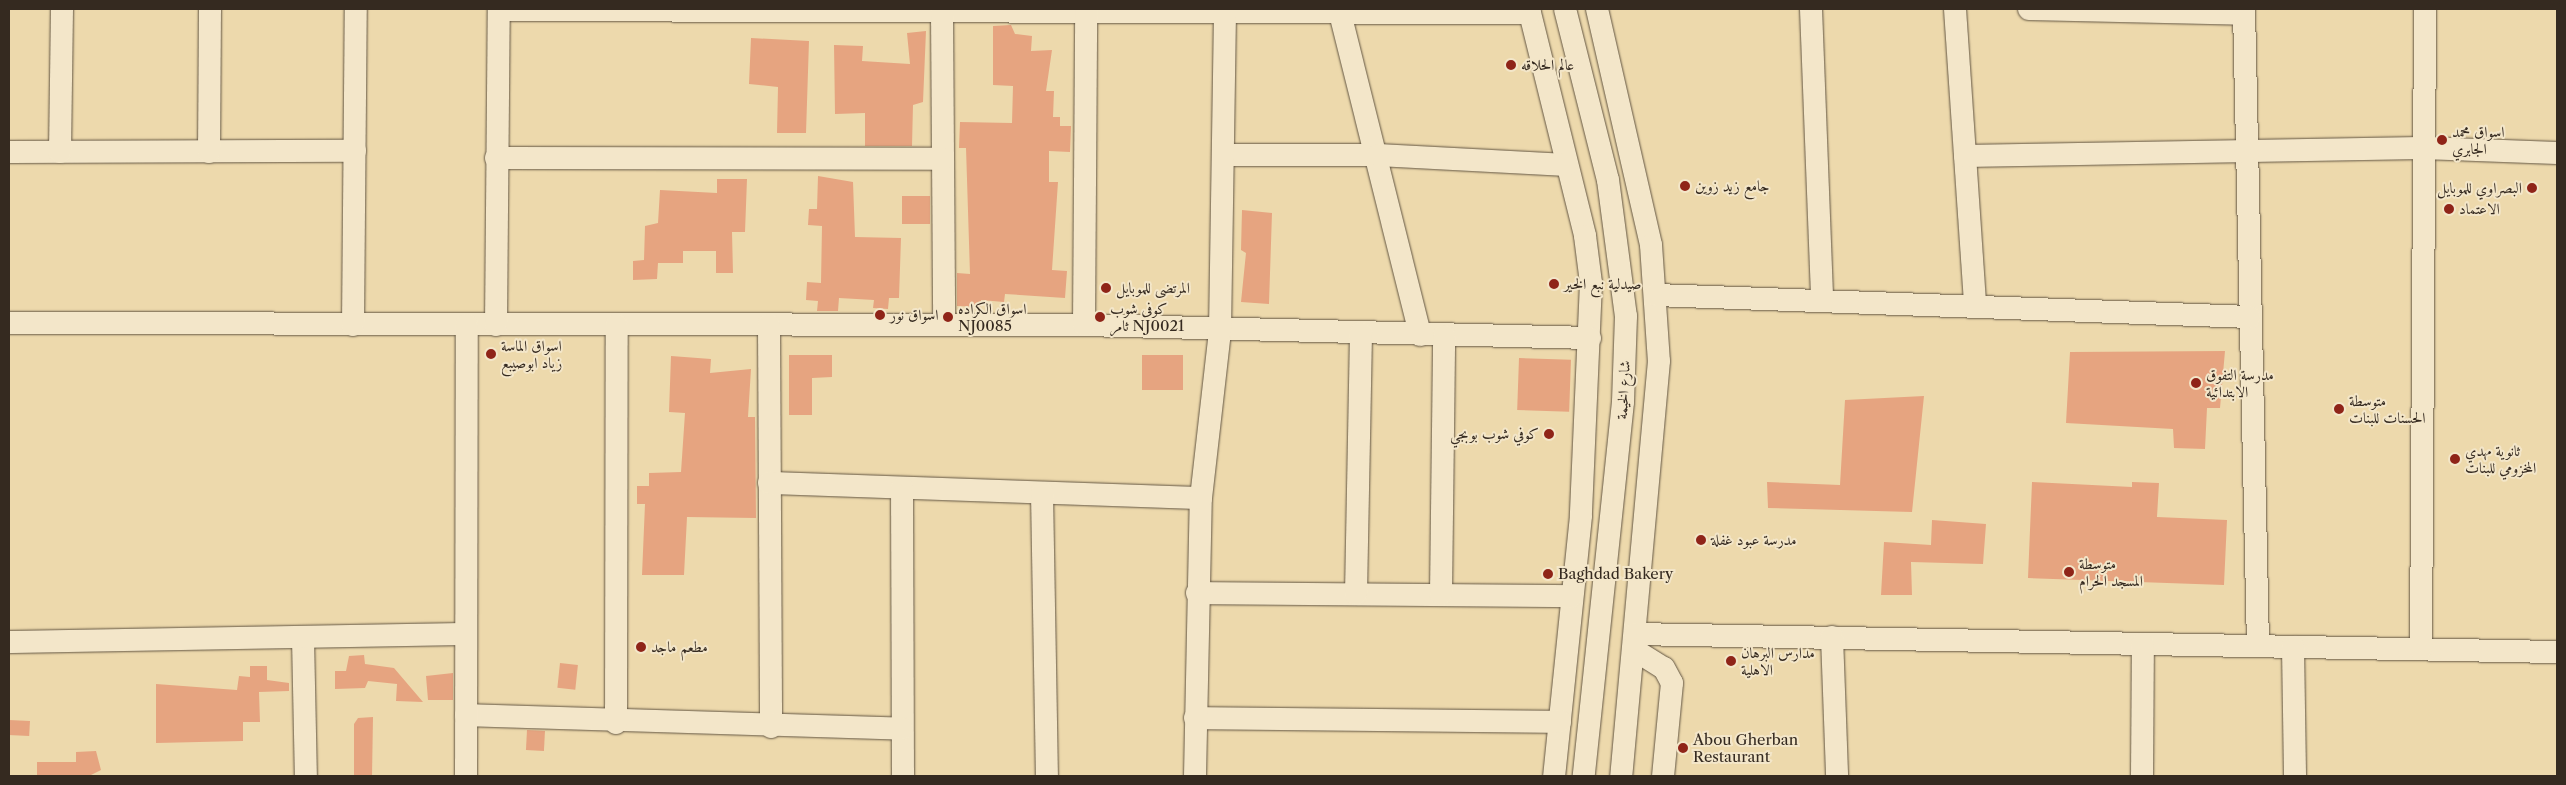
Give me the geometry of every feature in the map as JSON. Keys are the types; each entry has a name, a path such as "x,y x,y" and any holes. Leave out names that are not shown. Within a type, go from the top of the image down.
{"street":[{"path":"60,152 62,9"},
{"path":"209,152 210,9"},
{"path":"352,325 356,9"},
{"name":"شارع الخيمة","path":"1566,9 1608,180 1626,316 1623,402 1584,776"},
{"path":"1597,9 1638,174 1656,295 1654,432 1621,776"},
{"path":"1811,9 1822,300"},
{"path":"1955,9 1975,305"},
{"path":"2029,9 2244,11 2258,646"},
{"path":"2422,649 2421,148 2424,9"},
{"path":"496,325 496,158 499,10 942,12 1086,10 1225,13 1529,11 1586,245 1590,338 1582,516 1554,776"},
{"path":"1084,325 1086,10"},
{"path":"1339,11 1378,156 1420,335"},
{"path":"942,12 944,325"},
{"path":"1195,776 1196,593 1201,498 1220,331 1225,13"},
{"path":"1965,156 2247,154 2421,148 2557,153"},
{"path":"9,152 355,152"},
{"path":"1223,155 1378,156 1568,165"},
{"path":"496,158 944,159"},
{"path":"1656,295 1975,305 2250,317"},
{"path":"9,323 1084,325 1220,331 1590,338"},
{"path":"466,776 467,325"},
{"path":"616,723 617,325"},
{"path":"769,325 768,483 772,727"},
{"path":"1356,594 1361,333"},
{"path":"1441,594 1444,336"},
{"path":"768,483 1201,498"},
{"path":"902,488 903,776"},
{"path":"1042,493 1047,776"},
{"path":"1582,516 1611,520"},
{"path":"1196,593 1572,596"},
{"path":"9,642 466,634"},
{"path":"303,638 306,776"},
{"path":"1634,641 1832,638 2557,652"},
{"path":"1832,638 1837,776"},
{"path":"1634,641 1664,668 1672,683 1663,776"},
{"path":"2142,776 2143,644"},
{"path":"2293,647 2295,776"},
{"path":"1594,688 1608,717 1619,718 1628,710"},
{"path":"466,716 616,723 902,729"},
{"path":"1195,718 1560,722"}],"building":[{"path":"1011,25 1015,34 1032,36 1031,51 1052,50 1046,91 1054,91 1053,117 1060,117 1060,126 1071,126 1070,152 1049,151 1049,182 1058,182 1052,270 1067,271 1065,298 1005,294 1004,302 981,300 981,307 957,306 957,273 970,274 966,148 959,148 960,122 1012,123 1013,86 993,85 993,26"},
{"path":"926,31 923,102 913,105 912,146 865,146 865,113 835,114 834,45 863,46 862,61 910,64 907,33"},
{"path":"751,38 809,41 806,133 777,133 778,87 749,84"},
{"path":"818,176 853,182 855,237 901,238 899,298 889,298 888,309 873,308 874,300 839,298 838,311 817,311 818,301 806,300 807,282 821,283 822,226 808,225 809,209 817,209"},
{"path":"717,179 747,179 745,232 732,232 733,273 716,273 716,251 683,251 683,263 658,263 657,279 633,280 633,261 644,260 645,226 658,223 660,190 717,193"},
{"path":"902,196 930,196 930,224 902,224"},
{"path":"1242,210 1272,213 1269,304 1241,302 1246,253 1241,250"},
{"path":"2225,351 2220,408 2207,408 2205,449 2174,448 2173,429 2066,423 2070,352"},
{"path":"789,355 832,355 832,377 812,378 812,415 789,415"},
{"path":"1142,355 1183,355 1183,390 1142,390"},
{"path":"671,356 711,359 710,373 751,369 748,417 755,417 756,518 687,517 684,575 642,575 645,504 637,504 637,486 649,486 649,473 681,472 685,413 669,412"},
{"path":"1519,358 1571,360 1569,412 1517,410"},
{"path":"1924,396 1912,512 1768,508 1767,482 1840,485 1845,400"},
{"path":"2032,482 2132,487 2132,482 2159,483 2157,517 2227,520 2224,585 2028,578"},
{"path":"1932,520 1986,524 1983,564 1911,562 1912,595 1881,595 1884,542 1931,545"},
{"path":"364,655 365,664 394,668 423,702 396,701 397,684 368,681 365,688 335,689 335,671 346,671 349,656"},
{"path":"560,663 578,665 575,690 557,688"},
{"path":"250,666 267,666 267,680 289,683 289,691 259,692 260,722 243,722 243,741 156,743 156,684 237,690 239,676 250,677"},
{"path":"453,673 453,700 428,700 426,676"},
{"path":"373,717 372,776 354,776 354,724 358,718"},
{"path":"9,720 30,721 29,736 9,735"},
{"path":"527,730 545,731 544,751 526,750"},
{"path":"96,751 101,770 89,776 37,776 37,762 76,762 76,752"}],"place":[{"name":"عالم الحلاقه","path":"1511,65"},
{"name":"اسواق محمد الجابري","path":"2442,140"},
{"name":"جامع زيد زوين","path":"1685,186"},
{"name":"البصراوي للموبايل","path":"2532,188"},
{"name":"الاعتماد","path":"2449,209"},
{"name":"صيدلية نبع الخير","path":"1554,284"},
{"name":"المرتضى للموبايل","path":"1106,288"},
{"name":"اسواق نور","path":"880,315"},
{"name":"اسواق الكراده NJ0085","path":"948,317"},
{"name":"كوفي شوب ثامر NJ0021","path":"1100,317"},
{"name":"اسواق الماسة زياد ابوصيبع","path":"491,354"},
{"name":"مدرسة التفوق الابتدائية","path":"2196,383"},
{"name":"متوسطة الحسنات للبنات","path":"2339,409"},
{"name":"كوفي شوب بوبجي","path":"1549,434"},
{"name":"ثانوية مهدي المخزومي للبنات","path":"2455,459"},
{"name":"مدرسة عبود غفلة","path":"1701,540"},
{"name":"متوسطة المسجد الحرام","path":"2069,572"},
{"name":"Baghdad Bakery","path":"1548,574"},
{"name":"مطعم ماجد","path":"641,647"},
{"name":"مدارس البرهان الاهلية","path":"1731,661"},
{"name":"Abou Gherban Restaurant","path":"1683,748"}]}
